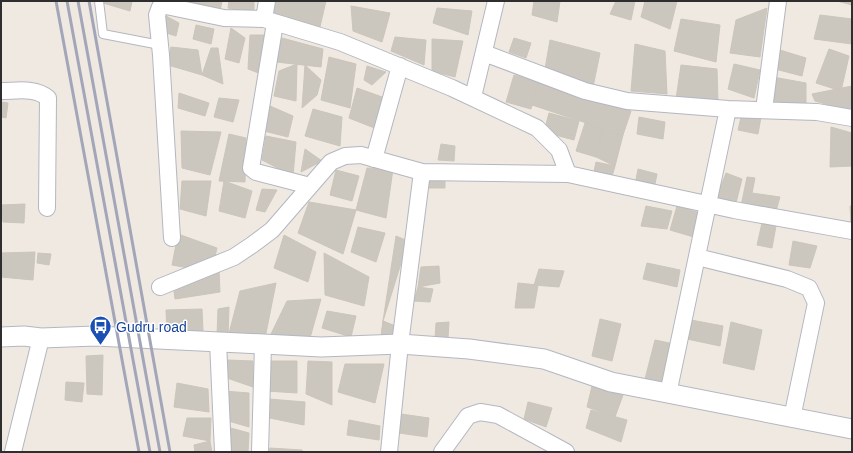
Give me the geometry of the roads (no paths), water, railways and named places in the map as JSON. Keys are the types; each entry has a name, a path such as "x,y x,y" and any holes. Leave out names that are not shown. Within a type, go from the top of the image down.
{"street":[{"path":"267,1 269,21 251,168 256,172 310,186"},
{"path":"474,97 496,1"},
{"path":"764,110 778,1"},
{"path":"172,238 157,15 160,8 166,6 224,18 269,21 340,42 400,66 474,97 537,128 559,150 568,174"},
{"path":"484,53 606,98 728,109 817,112 852,118"},
{"path":"374,159 400,66"},
{"path":"1,91 33,90 43,93 48,98 48,208"},
{"path":"668,394 728,109"},
{"path":"160,287 234,257 252,245 272,230 331,162 345,156 361,155 422,172 568,174 708,205 852,231"},
{"path":"389,452 400,344 422,172"},
{"path":"697,257 787,279 809,288 816,303 792,418"},
{"path":"1,337 24,336 41,338 96,336 321,346 400,344 469,349 544,359 611,382 852,429"},
{"path":"13,452 41,338"},
{"path":"218,342 223,452"},
{"path":"260,452 262,344"},
{"path":"442,452 468,416 480,412 498,415 537,445 566,452"}],"lane":[{"path":"99,1 103,34 160,45"}],"railway":[{"path":"56,1 139,452"},
{"path":"67,1 150,452"},
{"path":"78,1 160,452"},
{"path":"89,1 170,452"}],"place":[{"name":"Gudru road","path":"100,346"}]}
